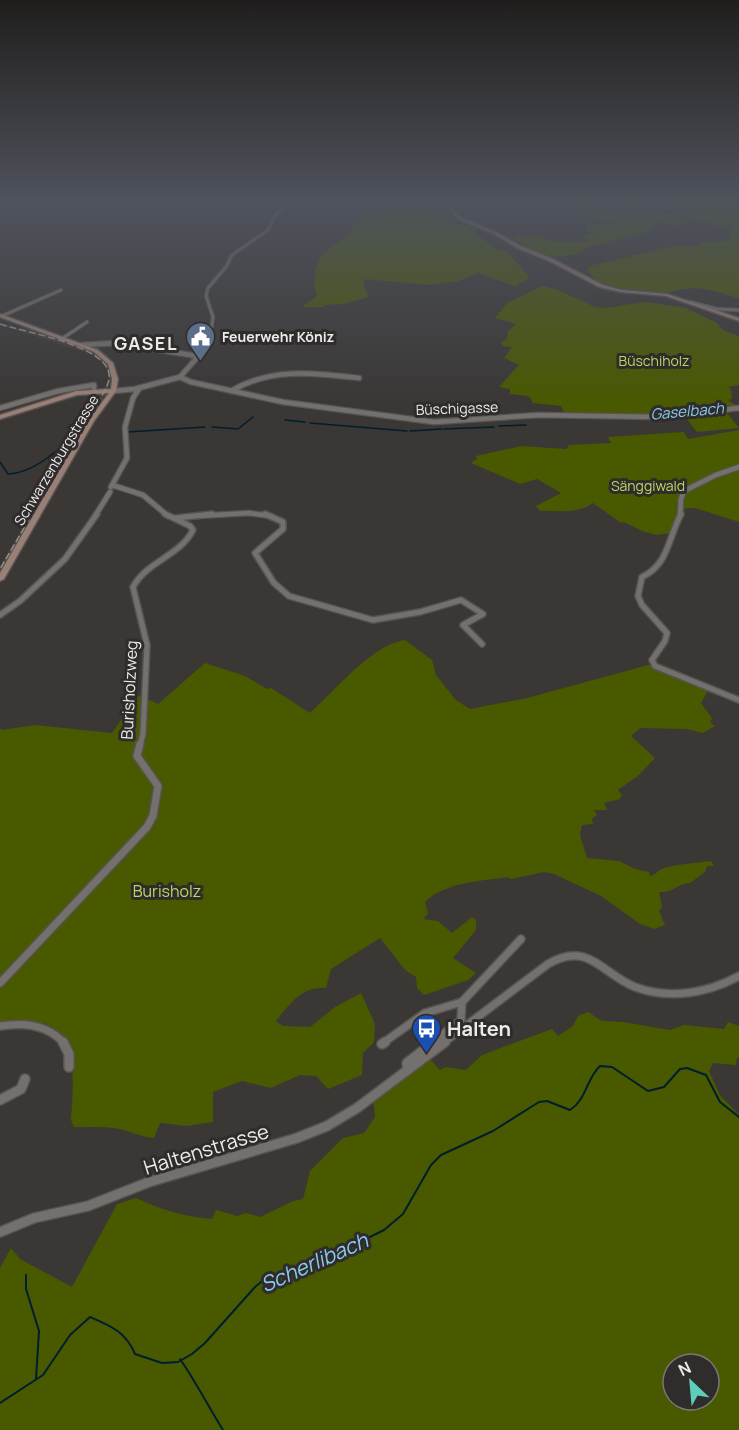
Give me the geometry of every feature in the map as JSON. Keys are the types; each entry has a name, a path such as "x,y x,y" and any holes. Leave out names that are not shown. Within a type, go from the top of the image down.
{"street":[{"path":"0,417 71,394 94,390 113,391 139,388 180,377 208,345 213,317 206,296 208,288 224,270"},
{"path":"570,270 598,284 618,290 657,293 690,302 739,310"},
{"path":"1,316 61,290"},
{"path":"690,302 736,319"},
{"path":"733,310 729,313 736,319"},
{"name":"Schwarzenburgstrasse","path":"0,579 91,421 113,391 114,375 110,363 100,353 1,316"},
{"path":"63,338 87,322"},
{"path":"82,345 117,343 197,356"},
{"path":"231,391 256,378 288,372 359,378"},
{"name":"Büschigasse","path":"180,377 289,403 434,422 539,415 660,417 739,408"},
{"path":"0,408 36,396 82,387 94,386 94,390"},
{"path":"0,615 20,601 68,555 108,498 115,477 127,458 125,427 133,398 139,388"},
{"path":"739,467 716,474 684,491 681,499 682,513 673,529 667,554 656,564 652,573 642,577 638,596 642,605 667,633 665,641 652,660 655,666 739,700"},
{"path":"111,488 143,495 172,518 236,513 277,517 284,524 283,529 255,553 274,583 289,596 377,620 429,610 461,600 483,614 463,625 482,644"},
{"name":"Burisholzweg","path":"0,983 123,854 153,816 158,786 137,756 143,734 147,645 133,587 139,575 186,541 193,533 190,526 172,518"},
{"name":"Haltenstrasse","path":"408,1070 407,1063 461,1020 462,1002 520,939"},
{"name":"Haltenstrasse","path":"0,1232 34,1218 88,1206 149,1182 313,1132 357,1108 548,964 562,956 577,954 585,956 623,981 643,989 664,993 702,990 724,984 739,976"},
{"path":"382,1044 423,1014 462,1002"},
{"path":"0,1026 24,1023 39,1025 51,1031 65,1045 69,1053 69,1067"},
{"path":"0,1100 21,1089 26,1079"}],"shaded area":[{"path":"0,323 20,329 32,328 93,353 107,364 111,377 107,391 0,572 0,566 104,390 109,377 105,365 91,354 0,325"}],"green space":[{"path":"523,270 530,278 515,286 478,273 459,281 429,285 364,279 364,286 369,297 343,304 324,305 325,307 302,307 317,296 314,282 316,272 314,271"},
{"path":"587,270 739,270 739,299 706,289 694,288 652,294 620,291 601,283"},
{"name":"Büschiholz","path":"542,286 556,289 595,307 605,308 646,302 686,308 717,323 723,330 739,336 739,385 728,387 731,389 732,399 728,400 737,406 656,417 532,414 564,412 561,406 533,403 529,396 510,394 510,389 499,387 519,365 504,358 512,347 503,346 501,343 507,338 508,331 516,324 495,318 507,303"},
{"path":"727,413 739,428 697,432 685,417"},
{"name":"Sänggiwald","path":"739,430 739,522 695,508 686,508 670,533 657,535 624,522 621,523 593,503 574,511 540,511 536,506 561,493 537,479 520,484 471,463 477,459 476,456 521,446 566,449 569,445 611,443 608,437 684,432 688,439"},
{"name":"Burisholz","path":"405,640 432,660 436,675 456,700 470,709 527,698 652,664 708,691 701,703 712,718 710,722 715,726 703,733 686,729 640,728 631,736 655,758 639,775 618,790 622,795 620,799 604,803 607,810 594,810 597,815 592,819 593,824 582,825 580,835 587,858 619,861 635,869 649,872 650,876 662,869 680,865 711,861 714,866 707,866 705,872 690,883 659,892 662,907 659,911 665,925 654,929 640,924 601,896 554,874 544,872 511,879 508,877 476,881 443,890 425,902 428,914 423,919 438,921 452,933 472,917 476,920 476,930 453,958 476,973 468,980 424,995 417,988 416,977 405,970 380,938 331,969 326,988 303,993 276,1021 283,1026 310,1027 335,1007 361,993 375,1024 374,1042 363,1053 362,1075 328,1089 316,1076 300,1075 271,1088 242,1081 213,1092 213,1122 187,1126 160,1123 154,1138 113,1128 74,1127 71,1120 73,1079 71,1061 67,1045 58,1032 45,1024 26,1021 0,1024 0,728 2,730 35,725 112,733 139,695 158,704 205,663 245,676 267,689 271,688 310,713 367,659 393,643"},
{"path":"588,1012 602,1021 670,1030 684,1025 724,1029 728,1022 739,1026 739,1057 736,1065 713,1063 709,1071 720,1095 739,1115 739,1430 0,1430 0,1268 11,1248 20,1259 72,1287 117,1204 136,1198 173,1212 202,1218 212,1219 216,1210 237,1216 246,1213 260,1217 293,1201 303,1199 310,1171 343,1138 364,1133 375,1117 373,1098 428,1057 440,1070 446,1067 466,1070 482,1055 552,1029 558,1036 573,1026 578,1016"}],"waterway":[{"name":"Gaselbach","path":"710,409 720,408"},
{"name":"Gaselbach","path":"212,427 238,429 253,417"},
{"name":"Gaselbach","path":"285,420 305,422"},
{"name":"Gaselbach","path":"310,423 407,431"},
{"name":"Gaselbach","path":"499,426 526,425"},
{"name":"Gaselbach","path":"128,432 205,427"},
{"name":"Gaselbach","path":"444,429 494,427"},
{"name":"Gaselbach","path":"410,431 442,429"},
{"name":"Gaselbach","path":"62,447 72,439"},
{"name":"Gaselbach","path":"0,462 8,474 15,473 35,466 59,449"},
{"name":"Scherlibach","path":"181,1360 205,1343 255,1287 267,1277 320,1262 384,1230 403,1214 431,1165 441,1155 493,1131 539,1102 547,1101 570,1110 580,1100 600,1066 612,1067 648,1091 664,1087 680,1069 687,1068 706,1075 720,1102 739,1117"},
{"path":"26,1275 26,1289 39,1331 36,1379"},
{"name":"Scherlibach","path":"0,1403 43,1375 70,1335 90,1317 122,1335 135,1354 162,1363 181,1360"},
{"path":"181,1360 223,1430"}],"railway":[{"path":"0,324 58,340 89,352 107,368 109,376 105,390 0,569"}],"place":[{"name":"Feuerwehr Köniz","path":"201,362"},
{"name":"Halten","path":"426,1054"}],"district":[{"name":"GASEL","path":"146,343"}]}
